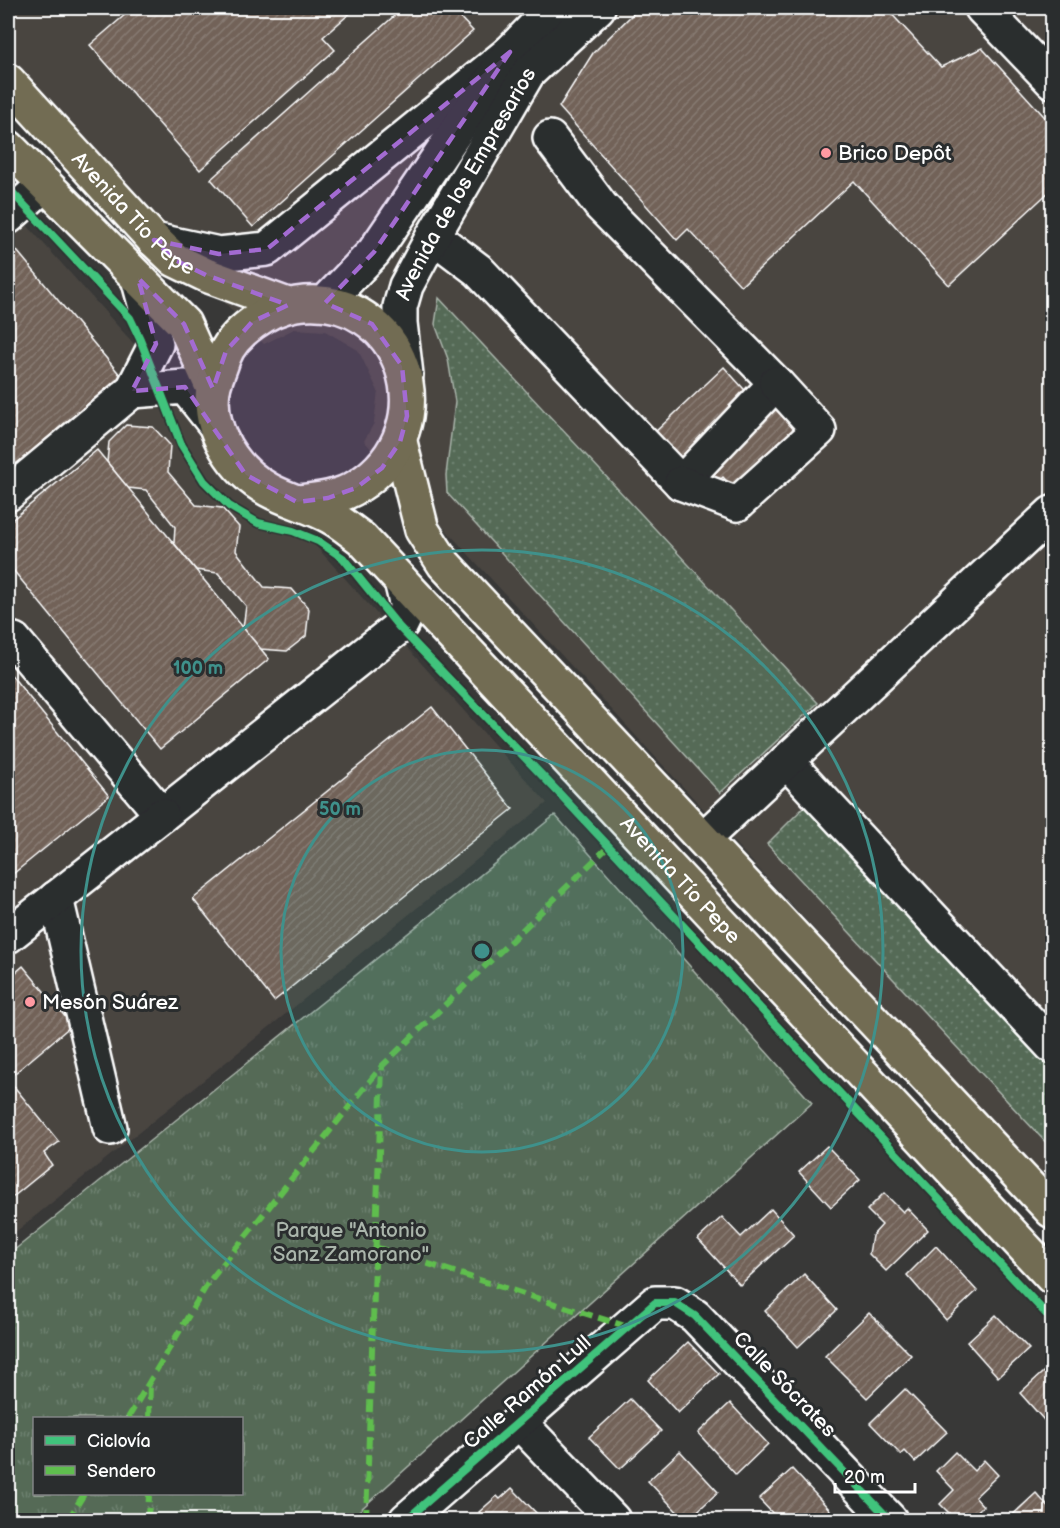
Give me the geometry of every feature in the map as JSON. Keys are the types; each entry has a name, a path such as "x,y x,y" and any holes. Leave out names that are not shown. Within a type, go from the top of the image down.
{"main road":[{"name":"Avenida Tío Pepe","path":"8,81 175,260 206,275 288,305"},
{"name":"Avenida Tío Pepe","path":"8,147 184,324 213,389"},
{"path":"325,303 350,310 372,324 390,343 402,366 408,389 407,416 399,442 382,468 356,488 328,498 297,502 270,490 246,475 227,452 216,426 213,389 226,351 252,322 288,305 325,303"},
{"name":"Avenida Tío Pepe","path":"399,442 422,531 444,564 1053,1211"},
{"name":"Avenida Tío Pepe","path":"297,502 331,517 361,538 1053,1277"}],"street":[{"name":"Avenida de los Empresarios","path":"154,240 219,254 267,249 510,52 553,8"},
{"name":"Avenida de los Empresarios","path":"408,389 400,323 400,307 406,286 432,236 528,73 598,8"},
{"path":"982,8 1053,81"},
{"name":"Avenida de los Empresarios","path":"325,303 374,252 510,52"},
{"path":"432,236 478,270 681,483 737,504 819,430 776,383 601,206 550,138"},
{"path":"8,217 45,184"},
{"path":"8,494 132,391 156,344 138,278"},
{"path":"681,483 776,383"},
{"path":"132,391 185,387 216,426"},
{"path":"703,839 1053,513"},
{"path":"8,936 404,621 407,605 401,581"},
{"path":"404,621 426,622 454,636"},
{"path":"10,639 162,815"},
{"path":"786,761 1053,1046"},
{"path":"56,898 110,1128"},
{"name":"Calle Ramón Lull","path":"406,1521 655,1303 675,1303"},
{"name":"Calle Sócrates","path":"675,1303 695,1316 891,1521"},
{"path":"520,1423 613,1521"}],"highlighted area":[{"path":"510,52 374,252 325,303 372,324 402,366 407,416 400,442 382,468 356,488 328,498 297,502 246,475 185,387 132,391 156,344 138,278 184,324 213,389 226,351 252,322 288,305 206,275 175,260 154,240 219,254 267,249"}],"shaded area":[{"path":"8,8 1052,8 1052,1187 364,441 374,423 378,391 358,350 325,331 294,329 264,344 8,74"},
{"path":"8,204 547,803 8,1238"}],"green space":[{"path":"439,298 818,703 720,793 447,493 446,475 455,402 448,359 435,324"},
{"path":"806,805 1052,1069 1052,1149 767,844"},
{"name":"Parque \"Antonio Sanz Zamorano\"","path":"555,815 812,1103 349,1520 8,1520 8,1255"}],"building":[{"path":"133,8 356,8 323,37 335,50 200,170 90,45"},
{"path":"403,8 451,8 473,31 253,227 211,179"},
{"name":"Brico Depôt","path":"639,8 886,8 941,67 982,48 1052,125 1052,189 949,285 854,181 741,286 688,229 677,240 559,107 593,53"},
{"path":"8,240 121,376 8,471"},
{"path":"724,367 752,398 683,463 654,433"},
{"path":"773,402 802,433 738,493 723,477 709,489 696,475"},
{"path":"126,425 153,427 170,445 168,472 196,505 222,508 239,527 236,551 264,587 292,589 309,609 306,636 287,651 260,649 243,628 246,606 218,573 196,570 174,543 175,527 146,490 128,488 107,462 109,442"},
{"path":"97,450 269,659 160,749 8,564 8,523"},
{"path":"8,671 109,796 8,878"},
{"path":"432,707 513,809 274,1001 193,899"},
{"name":"Mesón Suárez","path":"23,966 72,1025 8,1079 8,979"},
{"path":"8,1079 59,1142 44,1153 52,1165 8,1201"},
{"path":"827,1146 860,1180 831,1207 799,1172"},
{"path":"884,1193 903,1212 907,1208 928,1230 886,1271 869,1254 872,1236 882,1225 867,1210"},
{"path":"771,1209 794,1235 740,1285 698,1239 722,1217 741,1237"},
{"path":"936,1246 977,1291 946,1320 907,1275"},
{"path":"804,1274 837,1310 798,1347 765,1311"},
{"path":"869,1313 911,1355 867,1398 825,1356"},
{"path":"996,1315 1029,1349 998,1377 967,1342"},
{"path":"688,1342 719,1374 678,1413 648,1380"},
{"path":"1052,1364 1052,1429 1020,1393"},
{"path":"905,1389 947,1432 915,1462 905,1451 901,1455 870,1423"},
{"path":"630,1399 661,1431 620,1469 589,1437"},
{"path":"730,1403 768,1444 736,1475 698,1433"},
{"path":"680,1451 718,1492 688,1520 685,1520 648,1481"},
{"path":"955,1452 974,1471 984,1460 998,1475 975,1497 983,1506 968,1520 956,1520 940,1504 954,1490 936,1471"},
{"path":"792,1469 830,1510 819,1520 779,1520 759,1499"},
{"path":"512,1488 543,1520 487,1520 479,1512 497,1496 500,1499"},
{"path":"1036,1493 1052,1511 1052,1520 1007,1520"}],"marked path":[{"path":"129,1417 208,1283 382,1066 609,846"},
{"path":"366,1520 382,1066"},
{"path":"375,1247 628,1327"},
{"path":"149,1417 150,1384"},
{"path":"68,1520 83,1495"},
{"path":"148,1520 149,1495"}],"cycle path":[{"path":"8,188 130,318 181,444 204,481 229,506 258,523 293,531 318,541 343,558 399,627 558,792 1052,1320"},
{"path":"406,1520 655,1303 675,1303 695,1316 890,1520"}],"place":[{"name":"Brico Depôt","path":"826,153"},
{"name":"Mesón Suárez","path":"30,1002"}]}
